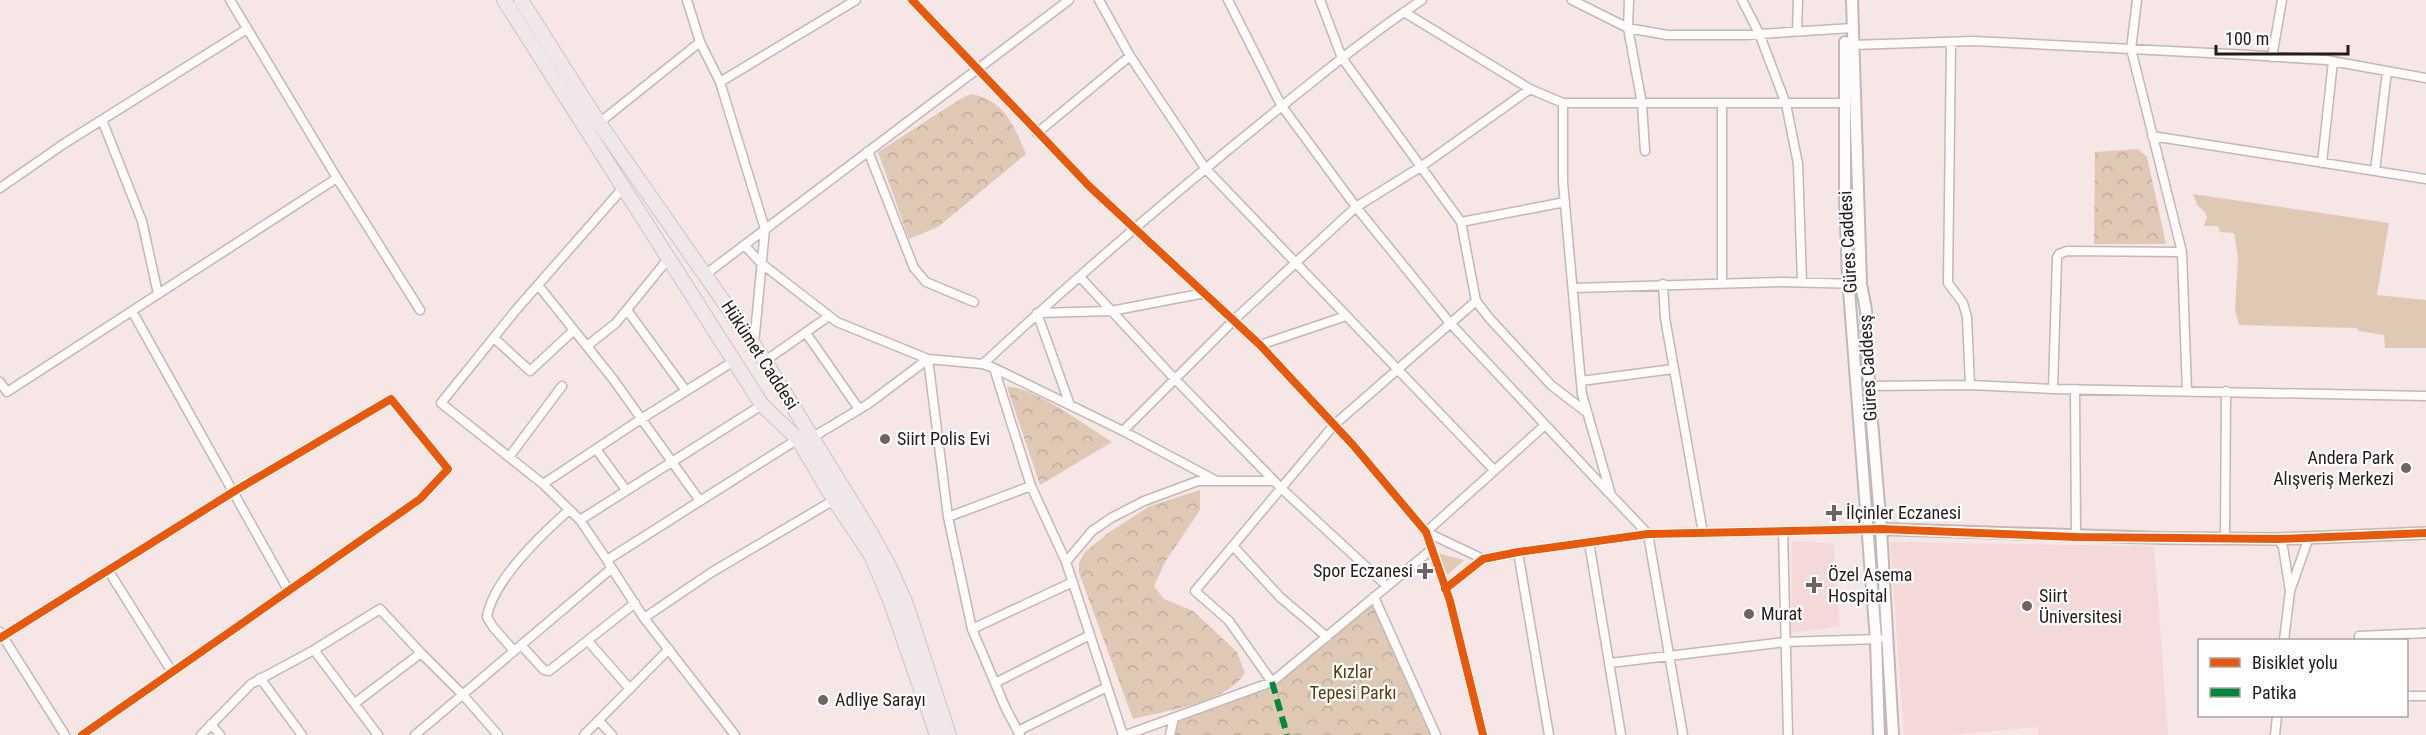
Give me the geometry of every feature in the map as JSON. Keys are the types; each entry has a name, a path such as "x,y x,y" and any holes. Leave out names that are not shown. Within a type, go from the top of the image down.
{"main road":[{"path":"504,0 762,405 798,439 834,500 871,555 937,735"},
{"name":"Hükümet Caddesi","path":"521,0 599,123 754,344 813,437 890,567 906,604 949,735"}],"street":[{"path":"230,0 420,310"},
{"path":"687,0 700,42 720,82 765,229 754,344"},
{"path":"720,82 856,0"},
{"path":"912,0 1089,186 1260,345 1334,425 1426,532 1445,589 1483,735"},
{"path":"706,274 1070,0"},
{"path":"1099,0 1130,56 1205,168 1396,371 1494,470"},
{"path":"1228,0 1281,105 1356,207 1450,323 1648,534 1683,735"},
{"path":"1320,0 1342,58 1461,222 1476,301 1551,385 1586,412"},
{"path":"983,364 1037,313 1205,168 1281,105 1422,0"},
{"path":"1572,0 1628,28 1667,35 1848,28"},
{"path":"1629,0 1628,28 1642,104 1645,151"},
{"path":"1742,0 1759,33 1786,104 1798,164 1802,282"},
{"path":"1797,31 1798,0"},
{"name":"Güres Caddesi","path":"1845,0 1848,28 1843,103 1845,197 1856,284 1867,529 1876,639 1879,735"},
{"name":"Güres Caddesş","path":"1852,0 1848,28 1852,45 1856,104 1856,284 1866,310 1869,386 1889,639 1893,735"},
{"path":"2137,0 2131,49 2182,252 2187,391"},
{"path":"2272,57 2282,0"},
{"path":"1404,12 1530,89 1563,103 1843,103"},
{"path":"0,188 102,120 247,29"},
{"path":"599,123 700,42"},
{"path":"1951,42 1948,283 1963,303 1967,316 1970,385"},
{"path":"1852,45 1951,42 2272,57 2333,62 2426,78"},
{"path":"1037,133 1130,56"},
{"path":"2322,163 2333,62"},
{"path":"2375,171 2387,71"},
{"path":"1123,431 1234,321 1356,207 1422,166 1530,89"},
{"path":"1563,103 1565,202 1581,381 1586,412 1611,495"},
{"path":"1722,104 1722,283"},
{"path":"102,120 142,221 158,294"},
{"path":"2152,136 2426,179"},
{"path":"868,151 914,268 926,282 974,302"},
{"path":"0,382 4,394 337,178"},
{"path":"623,188 538,285 441,403 543,484 580,520 645,618 735,735"},
{"path":"1461,222 1565,202"},
{"path":"744,245 762,264 837,322 928,359 983,364 994,368 1123,431 1215,480"},
{"path":"2053,389 2054,298 2059,254 2067,251 2182,252"},
{"path":"587,346 616,323 668,259"},
{"path":"1080,277 1274,481 1387,586"},
{"path":"1573,288 1722,283 1856,284"},
{"path":"1664,284 1665,318 1703,533"},
{"path":"538,285 587,346 700,501"},
{"path":"1037,313 1111,310 1204,293"},
{"path":"1272,682 1229,621 1195,591 1334,425 1476,301"},
{"path":"627,310 686,391"},
{"path":"132,311 288,590"},
{"path":"1037,313 1070,405"},
{"path":"765,361 829,316"},
{"path":"1260,345 1346,316"},
{"path":"494,338 530,371 574,330"},
{"path":"806,333 859,409"},
{"path":"813,437 859,409 928,359"},
{"path":"928,359 948,517 972,629 1019,733 1107,687"},
{"path":"543,484 734,361"},
{"path":"994,368 1031,486 1066,562 1125,735 1272,682 1432,549"},
{"path":"1581,381 1673,369"},
{"path":"1869,386 1970,385 2053,389 2426,396"},
{"path":"509,457 562,386"},
{"path":"2075,389 2076,537"},
{"path":"2224,538 2226,391"},
{"path":"65,735 1,635 233,492 391,399 448,469 420,500 82,735"},
{"path":"580,520 762,405"},
{"path":"1426,532 1545,425"},
{"path":"607,560 798,439"},
{"path":"596,449 626,490"},
{"path":"1066,562 1092,531 1144,501 1198,481 1274,481"},
{"path":"948,517 1031,486"},
{"path":"645,618 712,572 834,500"},
{"path":"569,510 543,534 497,587 486,617 493,627 544,670 549,671 635,603"},
{"path":"1445,589 1483,559 1648,534 1881,529 2076,537 2278,539 2426,533"},
{"path":"1783,531 1788,735"},
{"path":"1426,532 1483,559"},
{"path":"2284,639 2290,591 2309,537"},
{"path":"2278,539 2283,547 2290,591"},
{"path":"1589,542 1620,735"},
{"path":"1233,546 1280,597 1327,637"},
{"path":"1518,552 1549,735"},
{"path":"415,735 612,568"},
{"path":"108,570 172,672"},
{"path":"972,629 1073,582"},
{"path":"1374,597 1436,735"},
{"path":"201,735 251,684 314,650 380,609 498,735"},
{"path":"2359,639 2359,636 2426,633"},
{"path":"995,684 1090,635"},
{"path":"1610,663 1785,642 1889,639"},
{"path":"588,641 630,689"},
{"path":"584,735 669,649"},
{"path":"314,650 378,735"},
{"path":"355,703 421,653"},
{"path":"260,678 302,735"},
{"path":"2408,696 2426,696"},
{"path":"2275,735 2277,717"},
{"path":"1170,735 1174,718"},
{"path":"599,721 612,735"},
{"path":"211,724 220,735"}],"shaded area":[{"name":"Özel Asema Hospital","path":"1792,541 1833,543 1840,626 1791,633"},
{"name":"Siirt Üniversitesi","path":"1890,542 2154,546 2168,735 2039,735 2038,727 1949,735 1904,735"}],"green space":[{"path":"972,94 993,102 1007,116 1026,154 938,227 909,239 878,152 962,98"},
{"path":"2138,149 2147,157 2166,244 2094,244 2095,152"},
{"path":"2193,194 2389,223 2377,295 2426,300 2426,348 2385,348 2384,335 2359,331 2357,328 2239,325 2235,310 2238,258 2234,233 2220,232 2218,226 2204,226 2207,217 2197,205"},
{"path":"1007,387 1018,388 1045,400 1112,442 1040,485"},
{"path":"1200,490 1200,510 1165,562 1154,586 1164,599 1193,611 1237,652 1245,673 1236,684 1210,699 1133,719 1079,573 1079,563 1085,552 1108,533 1150,506"},
{"path":"1438,553 1464,560 1446,576"},
{"name":"Kızlar Tepesi Parkı","path":"1374,597 1436,735 1170,735 1174,718 1272,682"}],"marked path":[{"path":"1272,682 1287,735"}],"cycle path":[{"path":"912,0 1089,186 1260,345 1353,445 1426,532 1450,601 1483,735"},
{"path":"0,638 233,492 391,399 448,469 420,499 82,735"},
{"path":"1445,589 1483,559 1648,534 1881,529 2076,537 2278,539 2426,533"}],"place":[{"name":"Siirt Polis Evi","path":"885,439"},
{"name":"Andera Park Alışveriş Merkezi","path":"2406,468"},
{"name":"İlçinler Eczanesi","path":"1834,513"},
{"name":"Spor Eczanesi","path":"1425,571"},
{"name":"Özel Asema Hospital","path":"1814,585"},
{"name":"Siirt Üniversitesi","path":"2027,606"},
{"name":"Murat","path":"1749,614"},
{"name":"Adliye Sarayı","path":"823,700"}]}
